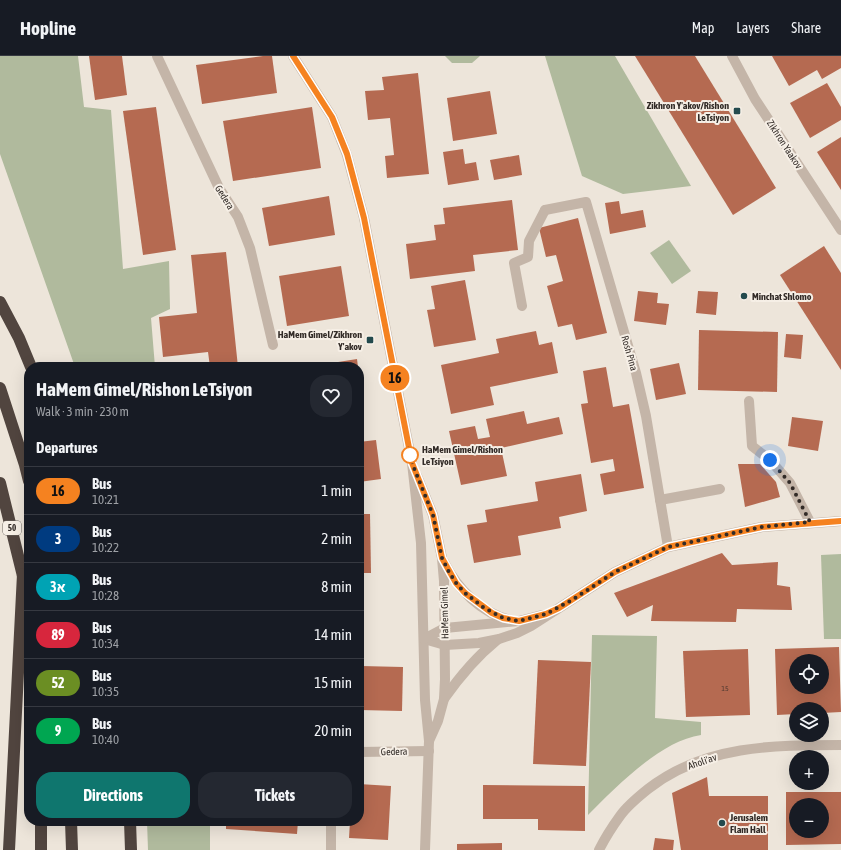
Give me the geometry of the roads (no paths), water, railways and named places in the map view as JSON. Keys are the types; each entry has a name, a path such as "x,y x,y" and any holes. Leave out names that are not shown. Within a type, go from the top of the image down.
{"highway":[{"path":"0,302 19,338 29,362"},
{"path":"0,388 24,462"},
{"name":"50","path":"0,482 24,574"},
{"path":"9,850 24,574"},
{"path":"41,826 41,850"},
{"path":"71,826 72,850"},
{"path":"130,826 131,850"}],"street":[{"name":"Gedera","path":"157,56 219,188 238,217 250,248 273,345"},
{"name":"HaMem Gimel","path":"293,56 332,117 347,154 364,218 412,463 421,543 425,700 429,746 425,850"},
{"name":"Zikhron Yaakov","path":"732,56 755,99 841,230"},
{"name":"Rosh Pina","path":"522,306 514,263 528,257 529,241 545,210 586,202 636,373 646,416 668,547"},
{"path":"749,400 752,446 770,460 790,483 810,522"},
{"name":"HaMem Gimel","path":"412,463 433,515 442,558 446,679 444,698 429,746"},
{"path":"660,500 720,489"},
{"path":"424,639 445,645 478,643 499,639 517,633 531,626 615,572 668,547 762,527 810,522 841,521"},
{"path":"442,558 456,583 474,601 492,613 503,618 519,621"},
{"path":"424,639 445,628 519,621 546,614 559,608"},
{"path":"444,698 466,669 486,648 499,639"},
{"name":"Aholi'av","path":"599,850 620,815 659,780 681,768 730,751 802,745 841,745"},
{"name":"Gedera","path":"364,752 429,746"},
{"path":"331,826 331,850"}],"place":[{"name":"Zikhron Y'akov/Rishon LeTsiyon","path":"737,111"},
{"name":"Minchat Shlomo","path":"744,296"},
{"name":"HaMem Gimel/Zikhron Y'akov","path":"370,340"},
{"name":"HaMem Gimel/Rishon LeTsiyon","path":"410,455"},
{"name":"Jerusalem Flam Hall","path":"722,823"}]}
